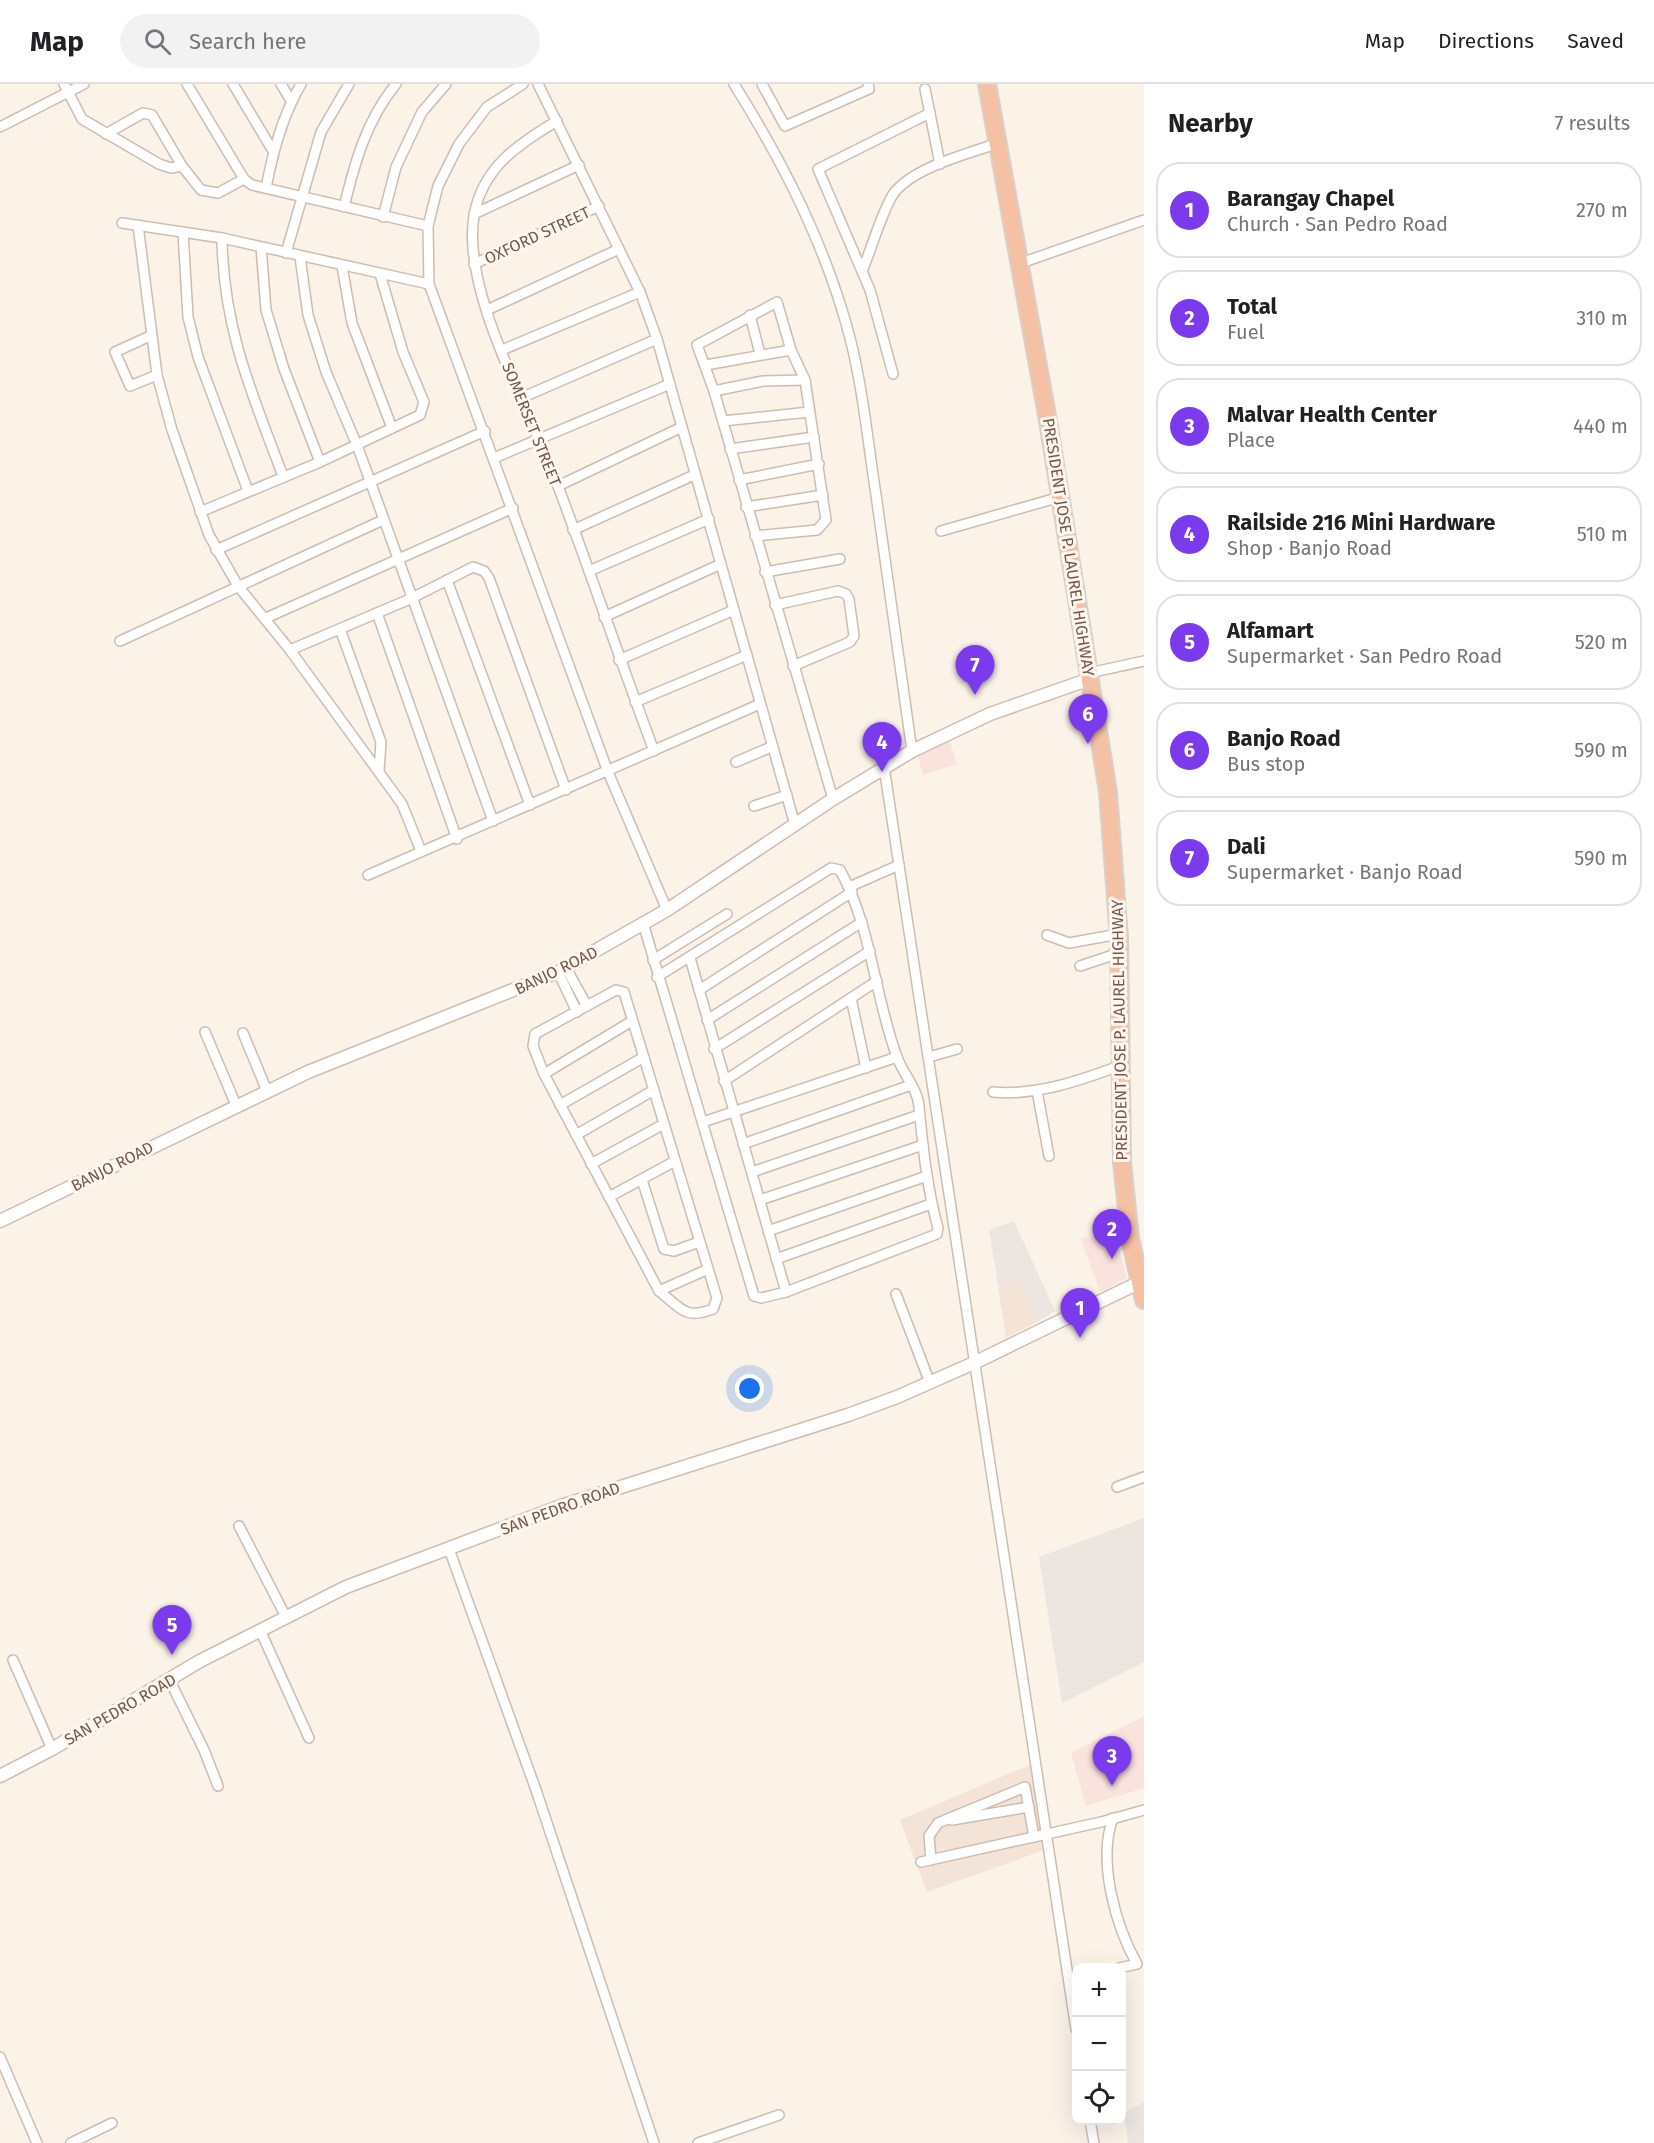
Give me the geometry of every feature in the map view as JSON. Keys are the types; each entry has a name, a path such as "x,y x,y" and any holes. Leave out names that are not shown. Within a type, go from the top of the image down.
{"highway":[{"name":"PRESIDENT JOSE P. LAUREL HIGHWAY","path":"987,84 1021,263 1108,792 1119,934 1119,1066 1125,1199 1144,1300"}],"street":[{"path":"0,127 66,88 84,84"},
{"path":"187,84 244,179 252,185 428,226"},
{"path":"233,84 273,151"},
{"path":"281,84 291,101"},
{"path":"266,188 273,151 291,101 300,84"},
{"path":"286,254 321,132 349,84"},
{"path":"345,207 358,152 371,122 396,84"},
{"path":"383,217 400,158 422,112 446,84"},
{"path":"523,84 487,107 459,144 438,186 428,226 429,284 485,431 608,772 667,910"},
{"path":"538,84 620,249 640,292 657,339 694,476 795,825"},
{"path":"734,84 785,169 802,204 831,278 850,339 862,401 912,751"},
{"path":"762,84 785,126 869,89 868,84"},
{"path":"66,88 82,118 159,164 171,168 182,166"},
{"path":"925,89 940,164"},
{"path":"106,134 143,113 152,115 182,166 201,190 218,193 244,179"},
{"path":"893,374 862,271 818,169 930,113"},
{"name":"SOMERSET STREET","path":"557,121 525,140 499,161 483,188 474,214 472,236 474,264 502,350 558,486 619,660 654,751"},
{"path":"862,271 894,194 907,182 940,164 998,143"},
{"path":"474,214 579,165"},
{"name":"OXFORD STREET","path":"474,264 599,207"},
{"path":"1021,263 1144,220"},
{"path":"122,223 222,238 429,284"},
{"path":"138,225 150,336 157,375 172,430 200,512 216,550 238,586 266,618 402,804 421,851"},
{"path":"183,232 188,317 198,357 248,491"},
{"path":"222,238 223,274 229,320 248,384 283,476"},
{"path":"261,247 266,310 284,369 321,462"},
{"path":"488,310 620,249"},
{"path":"300,257 308,315 326,372 357,445 410,599 493,821"},
{"path":"342,266 352,323 392,428"},
{"path":"200,512 321,462 420,415 424,402 403,352 380,274"},
{"path":"502,350 640,292"},
{"path":"755,536 817,530 826,520 805,380 791,350 777,302 697,345 706,365 723,421 746,507 833,800"},
{"path":"750,315 760,354"},
{"path":"150,336 115,352 130,386 157,375"},
{"path":"521,398 657,339"},
{"path":"706,365 791,350"},
{"path":"714,392 763,381 805,380"},
{"path":"494,458 670,384"},
{"path":"723,421 809,412"},
{"path":"558,486 682,427"},
{"path":"216,550 485,431"},
{"path":"730,449 814,437"},
{"path":"739,480 819,464"},
{"path":"573,530 694,476"},
{"path":"746,507 824,495"},
{"path":"942,531 1060,497"},
{"path":"266,618 397,562 513,508"},
{"path":"589,571 708,519"},
{"path":"120,641 383,520"},
{"path":"765,572 840,559"},
{"path":"604,617 721,564"},
{"path":"290,650 410,599 473,567 484,571 489,578 566,790"},
{"path":"447,580 530,806"},
{"path":"775,605 838,591 846,594 849,599 854,636 850,642 793,666"},
{"path":"619,660 734,610"},
{"path":"377,613 457,838"},
{"path":"340,629 381,742 379,771"},
{"path":"635,702 747,655"},
{"path":"1090,676 1144,661"},
{"name":"BANJO ROAD","path":"0,1221 308,1072 562,970 667,910 833,800 912,751 990,714 1090,676"},
{"path":"368,875 760,704"},
{"path":"736,762 771,747"},
{"path":"884,768 1047,1834 1072,1971"},
{"path":"754,806 787,795"},
{"path":"699,990 851,890 899,866"},
{"path":"643,923 652,960 657,977 703,1122 752,1294 761,1298 786,1292 934,1236 938,1228 931,1204 919,1106 897,1057 862,922 851,890 840,870 831,868 657,977"},
{"path":"652,960 727,914"},
{"path":"707,1020 862,922"},
{"path":"1047,935 1069,943 1119,934"},
{"path":"714,1049 870,951"},
{"path":"1080,966 1119,953"},
{"path":"690,958 732,1112 752,1172 786,1292"},
{"path":"562,970 587,1006"},
{"path":"562,970 578,1012"},
{"path":"724,1081 877,981"},
{"path":"620,990 624,992 706,1270 717,1298 712,1309 690,1315 659,1291 544,1074 532,1040 535,1034 587,1006 620,990"},
{"path":"851,998 866,1068"},
{"path":"544,1074 632,1022"},
{"path":"205,1032 236,1105"},
{"path":"243,1033 267,1091"},
{"path":"928,1058 957,1049"},
{"path":"560,1105 644,1057"},
{"path":"703,1122 897,1057"},
{"path":"993,1092 1037,1091 1119,1066"},
{"path":"743,1144 911,1085"},
{"path":"576,1135 654,1090"},
{"path":"1037,1091 1049,1156"},
{"path":"752,1172 919,1115"},
{"path":"591,1164 662,1125"},
{"path":"760,1200 922,1144"},
{"path":"609,1197 675,1161"},
{"path":"768,1231 927,1176"},
{"path":"642,1180 664,1249 674,1251 699,1242"},
{"path":"776,1259 931,1204"},
{"path":"659,1291 706,1270"},
{"name":"SAN PEDRO ROAD","path":"0,1776 52,1749 170,1681 200,1661 346,1587 561,1506 848,1415 930,1383 1140,1282"},
{"path":"896,1294 930,1383"},
{"path":"1117,1487 1144,1477"},
{"path":"239,1526 286,1617"},
{"path":"449,1549 536,1790 654,2143"},
{"path":"260,1630 309,1738"},
{"path":"13,1660 52,1749"},
{"path":"170,1681 204,1750 218,1786"},
{"path":"931,1860 929,1836 938,1823 1025,1787 1034,1837"},
{"path":"938,1823 1029,1807"},
{"path":"921,1862 1144,1810"},
{"path":"1113,1818 1108,1848 1114,1906 1124,1940 1137,1964 1126,1966"},
{"path":"0,2057 37,2143"},
{"path":"699,2143 779,2115"},
{"path":"71,2143 112,2123"},
{"path":"1091,2125 1094,2143"}],"shaded area":[{"path":"949,739 957,764 923,775 917,752"},
{"path":"1014,1221 1055,1311 1039,1321 1019,1279 998,1286 989,1230"},
{"path":"1114,1231 1127,1278 1100,1292 1081,1239"},
{"path":"1019,1279 1039,1321 1006,1338 998,1286"},
{"path":"1144,1518 1144,1662 1062,1703 1039,1557"},
{"path":"1144,1716 1144,1788 1086,1806 1071,1753"},
{"path":"1034,1763 1047,1849 927,1892 900,1820"},
{"path":"1144,2102 1144,2143 1128,2143 1126,2112"}],"place":[{"name":"Dali","path":"975,695"},
{"name":"Banjo Road","path":"1088,744"},
{"name":"Railside 216 Mini Hardware","path":"882,772"},
{"name":"Total","path":"1112,1259"},
{"name":"Barangay Chapel","path":"1080,1338"},
{"name":"Alfamart","path":"172,1655"},
{"name":"Malvar Health Center","path":"1112,1786"}]}
